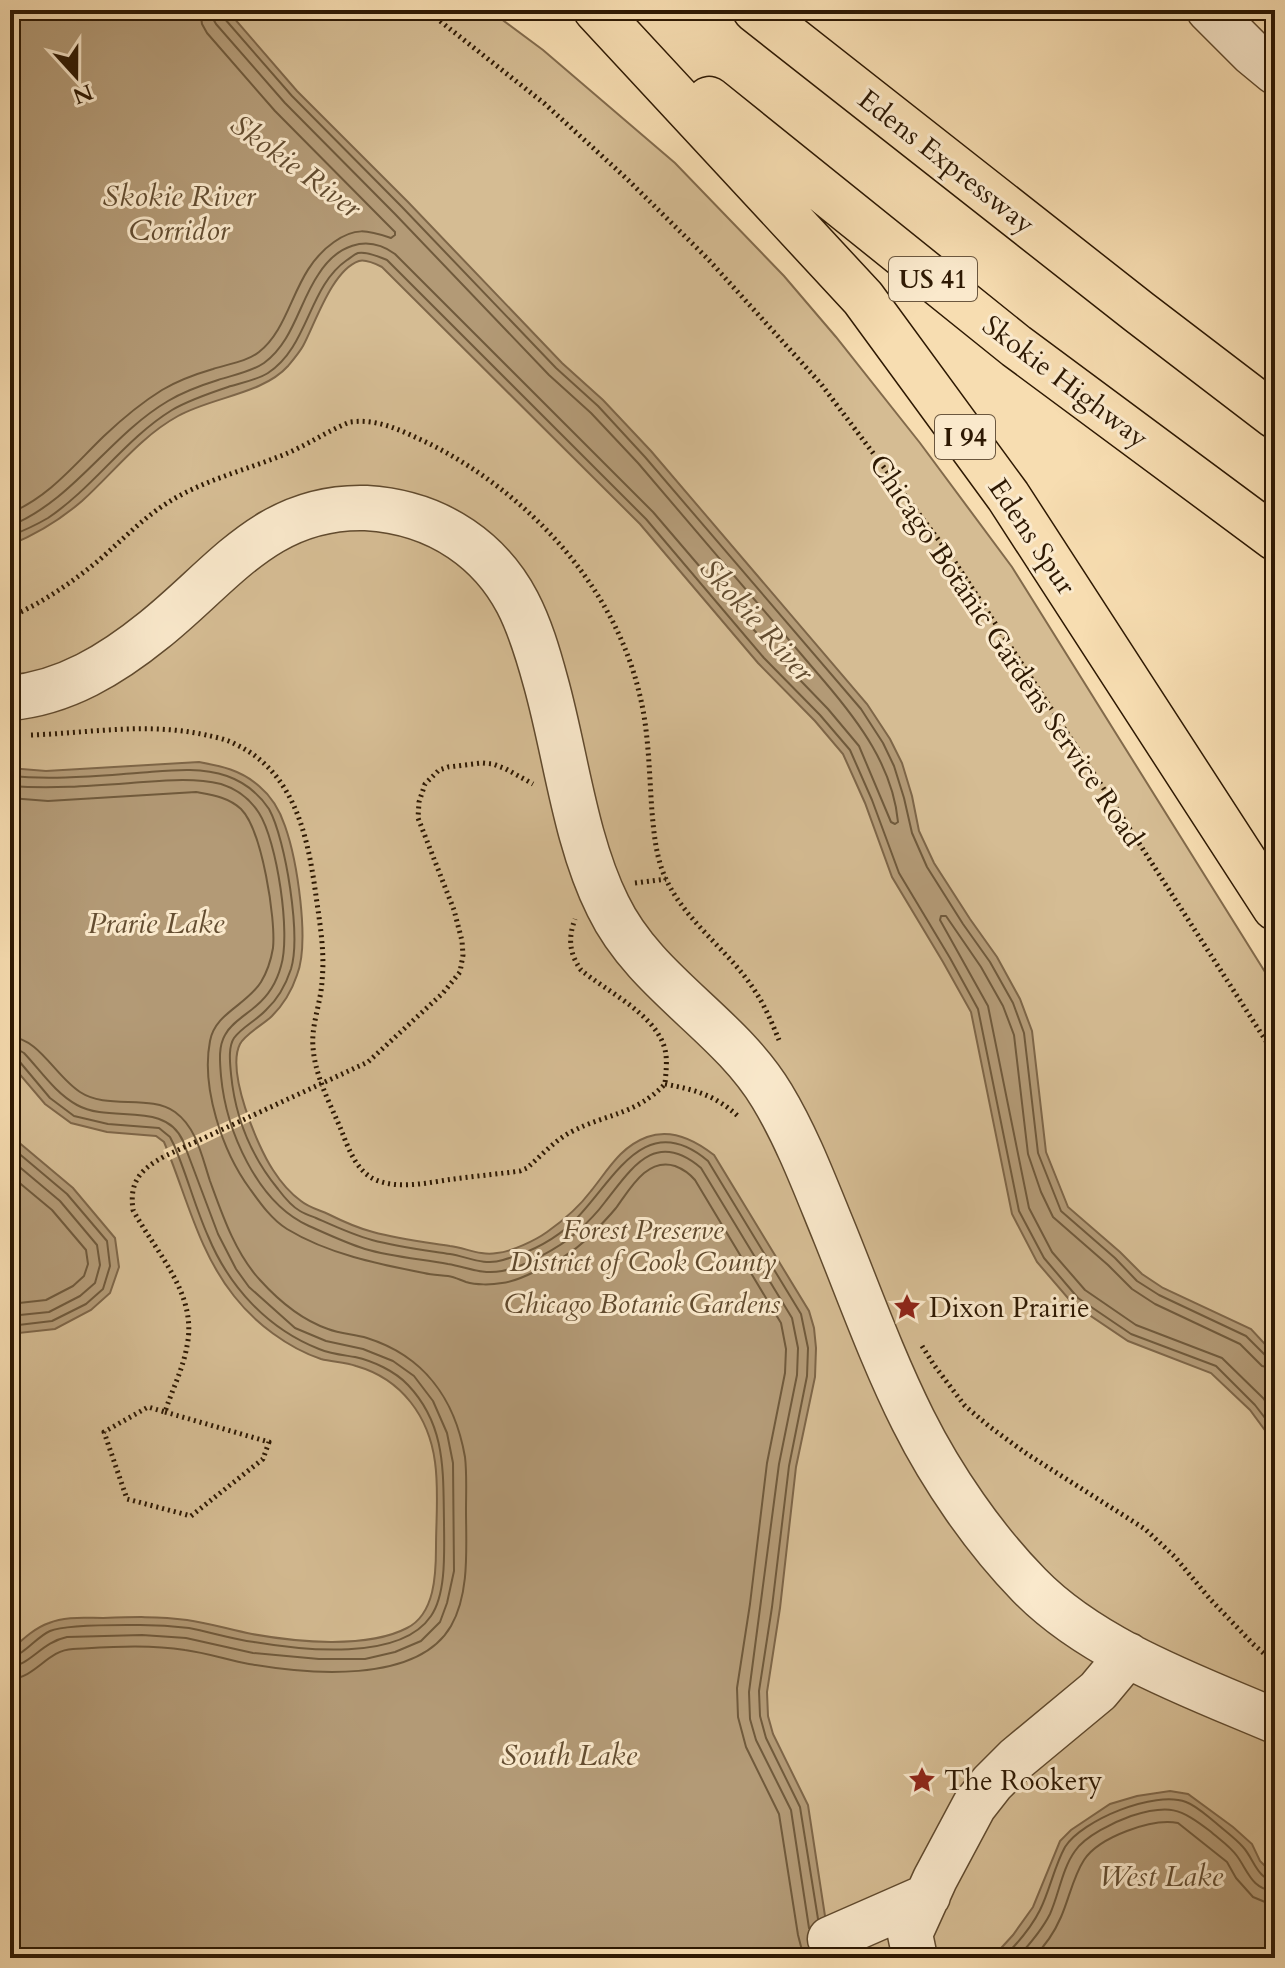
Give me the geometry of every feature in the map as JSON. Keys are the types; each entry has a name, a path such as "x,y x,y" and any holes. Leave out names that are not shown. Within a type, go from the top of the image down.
{"highway":[{"name":"Skokie Highway","path":"597,10 1016,346 1275,538"},
{"name":"Edens Spur","path":"597,10 863,298 1008,496 1275,908"},
{"name":"Edens Expressway","path":"755,10 1139,312"},
{"path":"1139,312 1275,398"},
{"path":"1139,312 1275,416"}],"lane":[{"path":"1209,10 1275,72"},
{"path":"18,716 23,697 87,676 114,659 153,631 251,544 274,529 302,518 333,510 365,508 397,512 447,530 472,547 492,565 509,587 533,635 600,889 622,932 670,986 726,1037 749,1062 773,1096 812,1177 914,1422 943,1473 982,1528 1032,1588 1058,1609 1128,1655 1275,1721"},
{"path":"830,1939 918,1929 974,1806 1016,1759 1098,1691 1128,1655"}],"path":[{"name":"Chicago Botanic Gardens Service Road","path":"426,10 545,104 626,178 708,259 821,384 953,559 1275,1055"},
{"path":"10,617 63,587 147,518 182,494 286,454 350,422 371,421 402,431 447,453 510,496 554,539 582,572 608,613 640,695 656,844 666,879 692,919 754,990 779,1040"},
{"path":"18,716 197,733 235,743 258,759 283,784 308,844 320,921 322,981 313,1044 315,1061 355,1161 377,1181 401,1184 520,1171 574,1130 637,1107 665,1084 664,1045 650,1023 581,970 573,959 571,930 582,908"},
{"path":"165,1412 183,1365 189,1322 177,1282 133,1210 133,1188 139,1176 148,1165 165,1156 368,1062 443,993 460,972 463,955 458,923 446,884 418,818 421,793 431,777 448,767 493,764 553,793 572,790"},
{"path":"627,884 666,879"},
{"path":"665,1084 706,1094 729,1107 748,1125"},
{"path":"918,1338 965,1406 1027,1454 1145,1529 1175,1557 1253,1644 1275,1663"},
{"path":"148,1407 165,1412 269,1442 263,1459 191,1516 127,1499 104,1432 148,1407"}],"green space":[{"name":"Forest Preserve District of Cook County","path":"10,10 489,10 543,50 675,163 784,276 920,443 1012,567 1275,988 1275,1958 10,1958"}],"water":[{"name":"Skokie River Corridor","path":"10,10 227,10 297,91 651,451 867,704 890,739 902,763 919,831 934,863 997,957 1020,999 1032,1031 1046,1152 1068,1207 1142,1274 1163,1288 1251,1329 1275,1355 1275,1444 1250,1410 1211,1373 1128,1341 1073,1304 1037,1262 1012,1214 971,1012 892,877 843,754 758,663 640,524 382,267 368,261 349,266 325,299 301,349 277,375 265,383 191,410 164,424 139,444 74,508 48,526 10,545"},
{"name":"South Lake","path":"199,762 238,772 263,790 281,815 294,859 302,922 301,961 297,975 280,1007 242,1040 237,1056 240,1089 252,1127 273,1170 293,1194 310,1207 367,1230 491,1254 516,1248 547,1232 581,1202 615,1160 638,1141 656,1135 674,1135 691,1140 714,1155 809,1311 816,1348 815,1377 796,1467 767,1692 768,1716 773,1734 808,1805 827,1929 835,1958 10,1958 10,1651 33,1631 49,1623 82,1618 176,1619 252,1634 310,1641 372,1639 391,1635 416,1622 428,1603 434,1581 435,1462 427,1430 410,1402 400,1390 372,1372 321,1359 296,1348 273,1334 242,1306 211,1260 164,1142 156,1136 107,1132 71,1123 45,1104 10,1063 10,768 46,771"},
{"path":"10,1135 73,1188 115,1238 119,1267 110,1293 91,1310 55,1329 10,1334"},
{"name":"West Lake","path":"1170,1791 1188,1794 1233,1827 1252,1844 1260,1861 1275,1876 1275,1958 992,1958 1033,1907 1060,1841 1071,1830 1110,1804"}],"pier":[{"path":"250,1111 253,1120 168,1161 163,1150"}],"place":[{"name":"Dixon Prairie","path":"907,1307"},
{"name":"The Rookery","path":"922,1780"}],"water label":[{"name":"Skokie River","path":"296,166"},
{"name":"Skokie River","path":"757,620"},
{"name":"Prarie Lake","path":"156,923"}],"park label":[{"name":"Chicago Botanic Gardens","path":"642,1303"}]}
